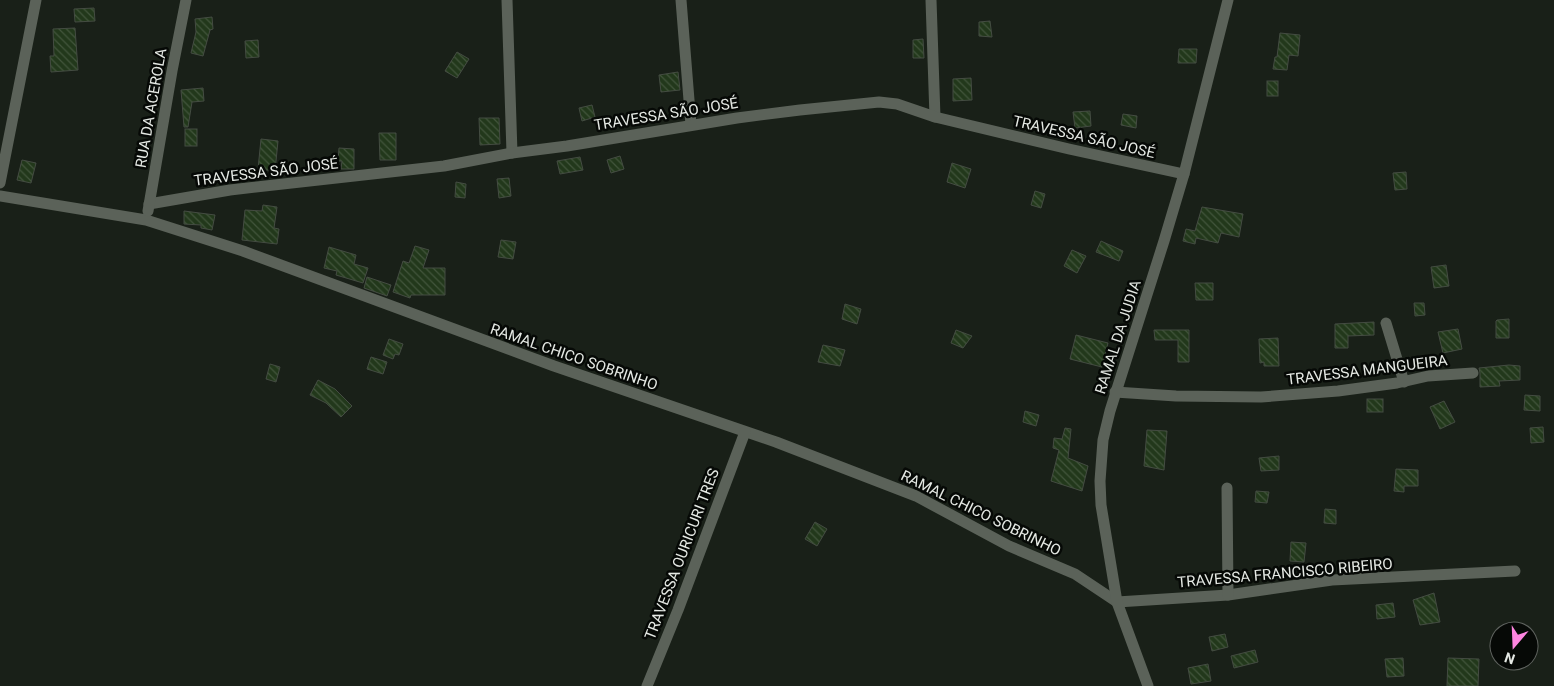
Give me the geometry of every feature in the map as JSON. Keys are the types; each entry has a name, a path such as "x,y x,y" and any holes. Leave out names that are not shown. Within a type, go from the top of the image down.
{"street":[{"path":"0,183 36,0"},
{"name":"RUA DA ACEROLA","path":"146,220 186,0"},
{"path":"507,0 512,153"},
{"path":"681,0 691,124"},
{"path":"931,0 935,117"},
{"name":"RAMAL DA JUDIA","path":"1148,686 1117,602 1101,505 1100,481 1103,440 1115,392 1184,174 1228,0"},
{"name":"TRAVESSA SÃO JOSÉ","path":"149,204 230,190 444,166 691,124 879,102 897,104 935,117 1069,150 1184,174"},
{"name":"RAMAL CHICO SOBRINHO","path":"0,196 146,220 243,251 554,366 776,442 916,496 1009,546 1075,574 1117,602"},
{"path":"1386,323 1404,382"},
{"name":"TRAVESSA MANGUEIRA","path":"1115,392 1176,396 1261,397 1338,391 1404,382 1428,376 1473,373"},
{"name":"TRAVESSA OURICURI TRES","path":"647,686 678,610 745,432"},
{"path":"1227,488 1228,595"},
{"name":"TRAVESSA FRANCISCO RIBEIRO","path":"1117,602 1228,595 1332,580 1515,572"}],"building":[{"path":"94,8 95,21 75,22 74,9"},
{"path":"212,17 213,29 210,30 203,56 191,53 196,32 195,19"},
{"path":"990,21 992,37 979,36 979,22"},
{"path":"75,28 78,70 51,72 50,56 54,56 53,29"},
{"path":"1280,33 1300,35 1298,56 1289,55 1287,70 1273,69 1275,57 1277,57"},
{"path":"923,39 924,58 913,58 913,40"},
{"path":"258,40 259,57 246,58 245,41"},
{"path":"1179,49 1197,49 1196,63 1178,63"},
{"path":"457,52 469,59 457,78 445,71"},
{"path":"678,72 680,90 661,92 659,75"},
{"path":"971,78 972,100 953,101 953,79"},
{"path":"1267,81 1278,81 1278,96 1267,96"},
{"path":"203,88 204,101 192,102 188,127 184,127 181,90"},
{"path":"592,105 595,117 582,121 579,108"},
{"path":"1090,111 1091,126 1075,128 1073,112"},
{"path":"1123,114 1137,116 1136,128 1121,125"},
{"path":"479,118 499,118 500,144 480,145"},
{"path":"185,129 197,129 197,146 185,146"},
{"path":"379,133 396,133 396,160 380,160"},
{"path":"261,139 278,141 275,171 258,169"},
{"path":"339,148 354,149 354,169 341,169 342,161 338,161"},
{"path":"620,156 624,169 611,173 607,160"},
{"path":"580,157 583,170 560,174 557,161"},
{"path":"22,160 36,163 31,183 17,180"},
{"path":"952,163 971,169 965,188 947,182"},
{"path":"1406,172 1407,189 1395,190 1393,173"},
{"path":"509,178 511,196 499,198 497,179"},
{"path":"456,182 466,184 465,198 455,197"},
{"path":"1035,191 1045,194 1041,208 1031,205"},
{"path":"263,205 277,207 274,228 279,229 277,244 242,240 245,210 262,211"},
{"path":"1202,207 1243,214 1239,237 1221,233 1218,243 1196,238 1195,244 1183,241 1186,229 1195,231"},
{"path":"184,211 215,215 212,230 201,228 201,225 184,224"},
{"path":"501,240 516,242 513,259 498,257"},
{"path":"1101,241 1123,251 1119,261 1096,252"},
{"path":"415,246 429,250 423,268 445,268 445,295 411,295 410,298 393,292 403,261 409,263"},
{"path":"329,247 356,255 354,264 368,268 363,283 336,275 337,271 324,268"},
{"path":"1072,250 1086,256 1077,273 1064,266"},
{"path":"1446,265 1449,286 1434,288 1431,267"},
{"path":"367,277 391,285 387,296 364,288"},
{"path":"1195,283 1213,283 1213,300 1196,300"},
{"path":"1414,303 1424,303 1425,315 1415,316"},
{"path":"845,304 861,309 857,324 842,319"},
{"path":"1509,319 1509,338 1496,338 1496,321"},
{"path":"1374,322 1374,335 1348,336 1348,348 1335,348 1335,324"},
{"path":"1458,329 1462,349 1443,353 1438,332"},
{"path":"956,330 972,336 963,348 951,343"},
{"path":"1154,330 1189,330 1189,362 1178,362 1178,340 1155,340"},
{"path":"1076,335 1108,343 1102,367 1070,359"},
{"path":"1278,338 1279,366 1264,366 1264,362 1260,363 1259,339"},
{"path":"389,339 403,344 399,355 395,354 393,359 383,355"},
{"path":"823,345 845,350 840,366 818,362"},
{"path":"371,357 387,362 383,374 367,369"},
{"path":"270,364 280,367 276,382 266,379"},
{"path":"1509,365 1520,366 1520,380 1499,381 1500,386 1480,387 1479,368"},
{"path":"318,380 335,389 352,406 341,417 326,403 310,395"},
{"path":"1525,395 1540,396 1540,411 1524,410"},
{"path":"1367,399 1383,399 1383,412 1367,412"},
{"path":"1444,401 1455,422 1440,429 1430,407"},
{"path":"1025,411 1039,415 1036,426 1023,422"},
{"path":"1543,427 1544,442 1531,443 1530,428"},
{"path":"1065,428 1071,429 1068,458 1088,466 1082,491 1051,481 1059,450 1053,448 1054,438 1062,439"},
{"path":"1147,430 1167,431 1164,470 1144,466"},
{"path":"1279,456 1279,470 1261,471 1259,458"},
{"path":"1396,469 1418,470 1418,486 1404,486 1404,492 1394,491"},
{"path":"1256,491 1269,492 1267,503 1255,502"},
{"path":"1325,509 1336,510 1336,524 1324,523"},
{"path":"815,522 827,529 817,546 805,539"},
{"path":"1291,542 1306,543 1304,562 1290,561"},
{"path":"1434,593 1440,622 1420,625 1413,600"},
{"path":"1393,603 1395,617 1377,619 1376,605"},
{"path":"1225,634 1228,647 1212,651 1209,637"},
{"path":"1255,650 1258,662 1234,668 1231,656"},
{"path":"1403,658 1404,676 1387,677 1385,659"},
{"path":"1448,658 1479,659 1478,686 1447,686"},
{"path":"1208,664 1211,681 1191,684 1188,668"}]}
